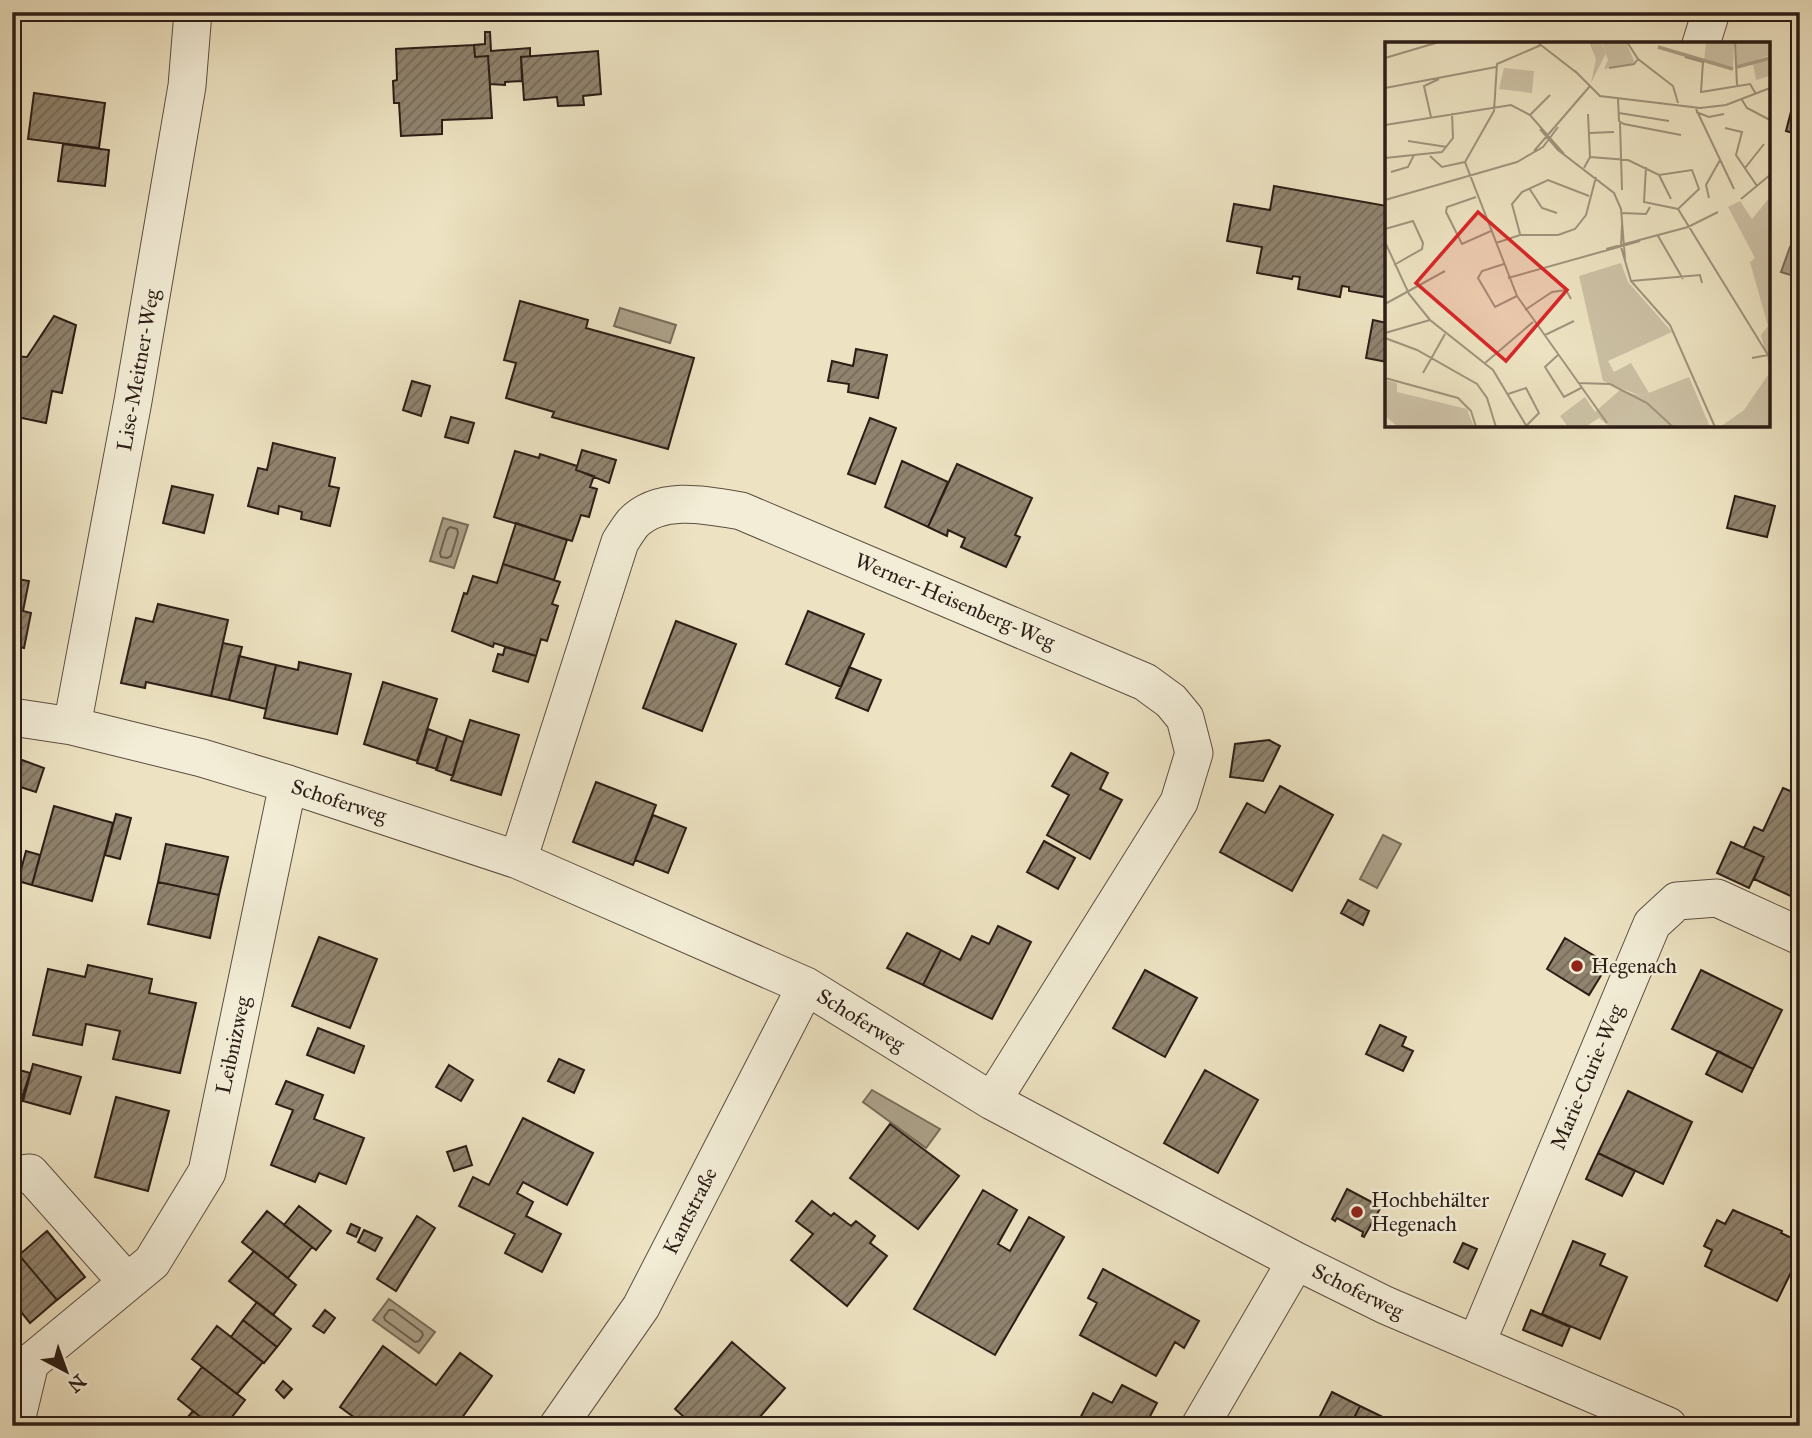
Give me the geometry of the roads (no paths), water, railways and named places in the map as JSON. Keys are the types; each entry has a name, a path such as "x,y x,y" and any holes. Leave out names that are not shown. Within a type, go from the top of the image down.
{"street":[{"name":"Lise-Meitner-Weg","path":"72,726 133,401 182,114 193,12"},
{"path":"1703,42 1711,12"},
{"name":"Werner-Heisenberg-Weg","path":"518,859 620,542 634,522 657,508 699,503 741,511 1145,682 1171,701 1185,718 1194,752 1179,802 992,1101"},
{"name":"Schoferweg","path":"12,717 72,726 202,758 518,859 806,986 992,1101 1385,1305 1668,1426"},
{"name":"Leibnizweg","path":"12,1422 16,1422 30,1363 152,1262 207,1172 288,784"},
{"name":"Marie-Curie-Weg","path":"1476,1344 1651,924 1677,901 1717,898 1800,936"},
{"name":"Kantstraße","path":"558,1426 641,1307 806,986"},
{"path":"12,1175 30,1173 127,1282"},
{"path":"1200,1426 1296,1261"}],"water":[{"path":"1790,247 1800,250 1800,278 1781,272"},
{"path":"620,308 676,325 670,343 614,326"},
{"path":"443,518 468,525 454,568 430,561"},
{"path":"1383,835 1401,844 1377,888 1360,879"},
{"path":"872,1090 940,1129 926,1148 863,1102"},
{"path":"389,1299 435,1332 419,1353 373,1320"}],"place":[{"name":"Hegenach","path":"1577,966"},
{"name":"Hochbehälter Hegenach","path":"1357,1212"}]}
